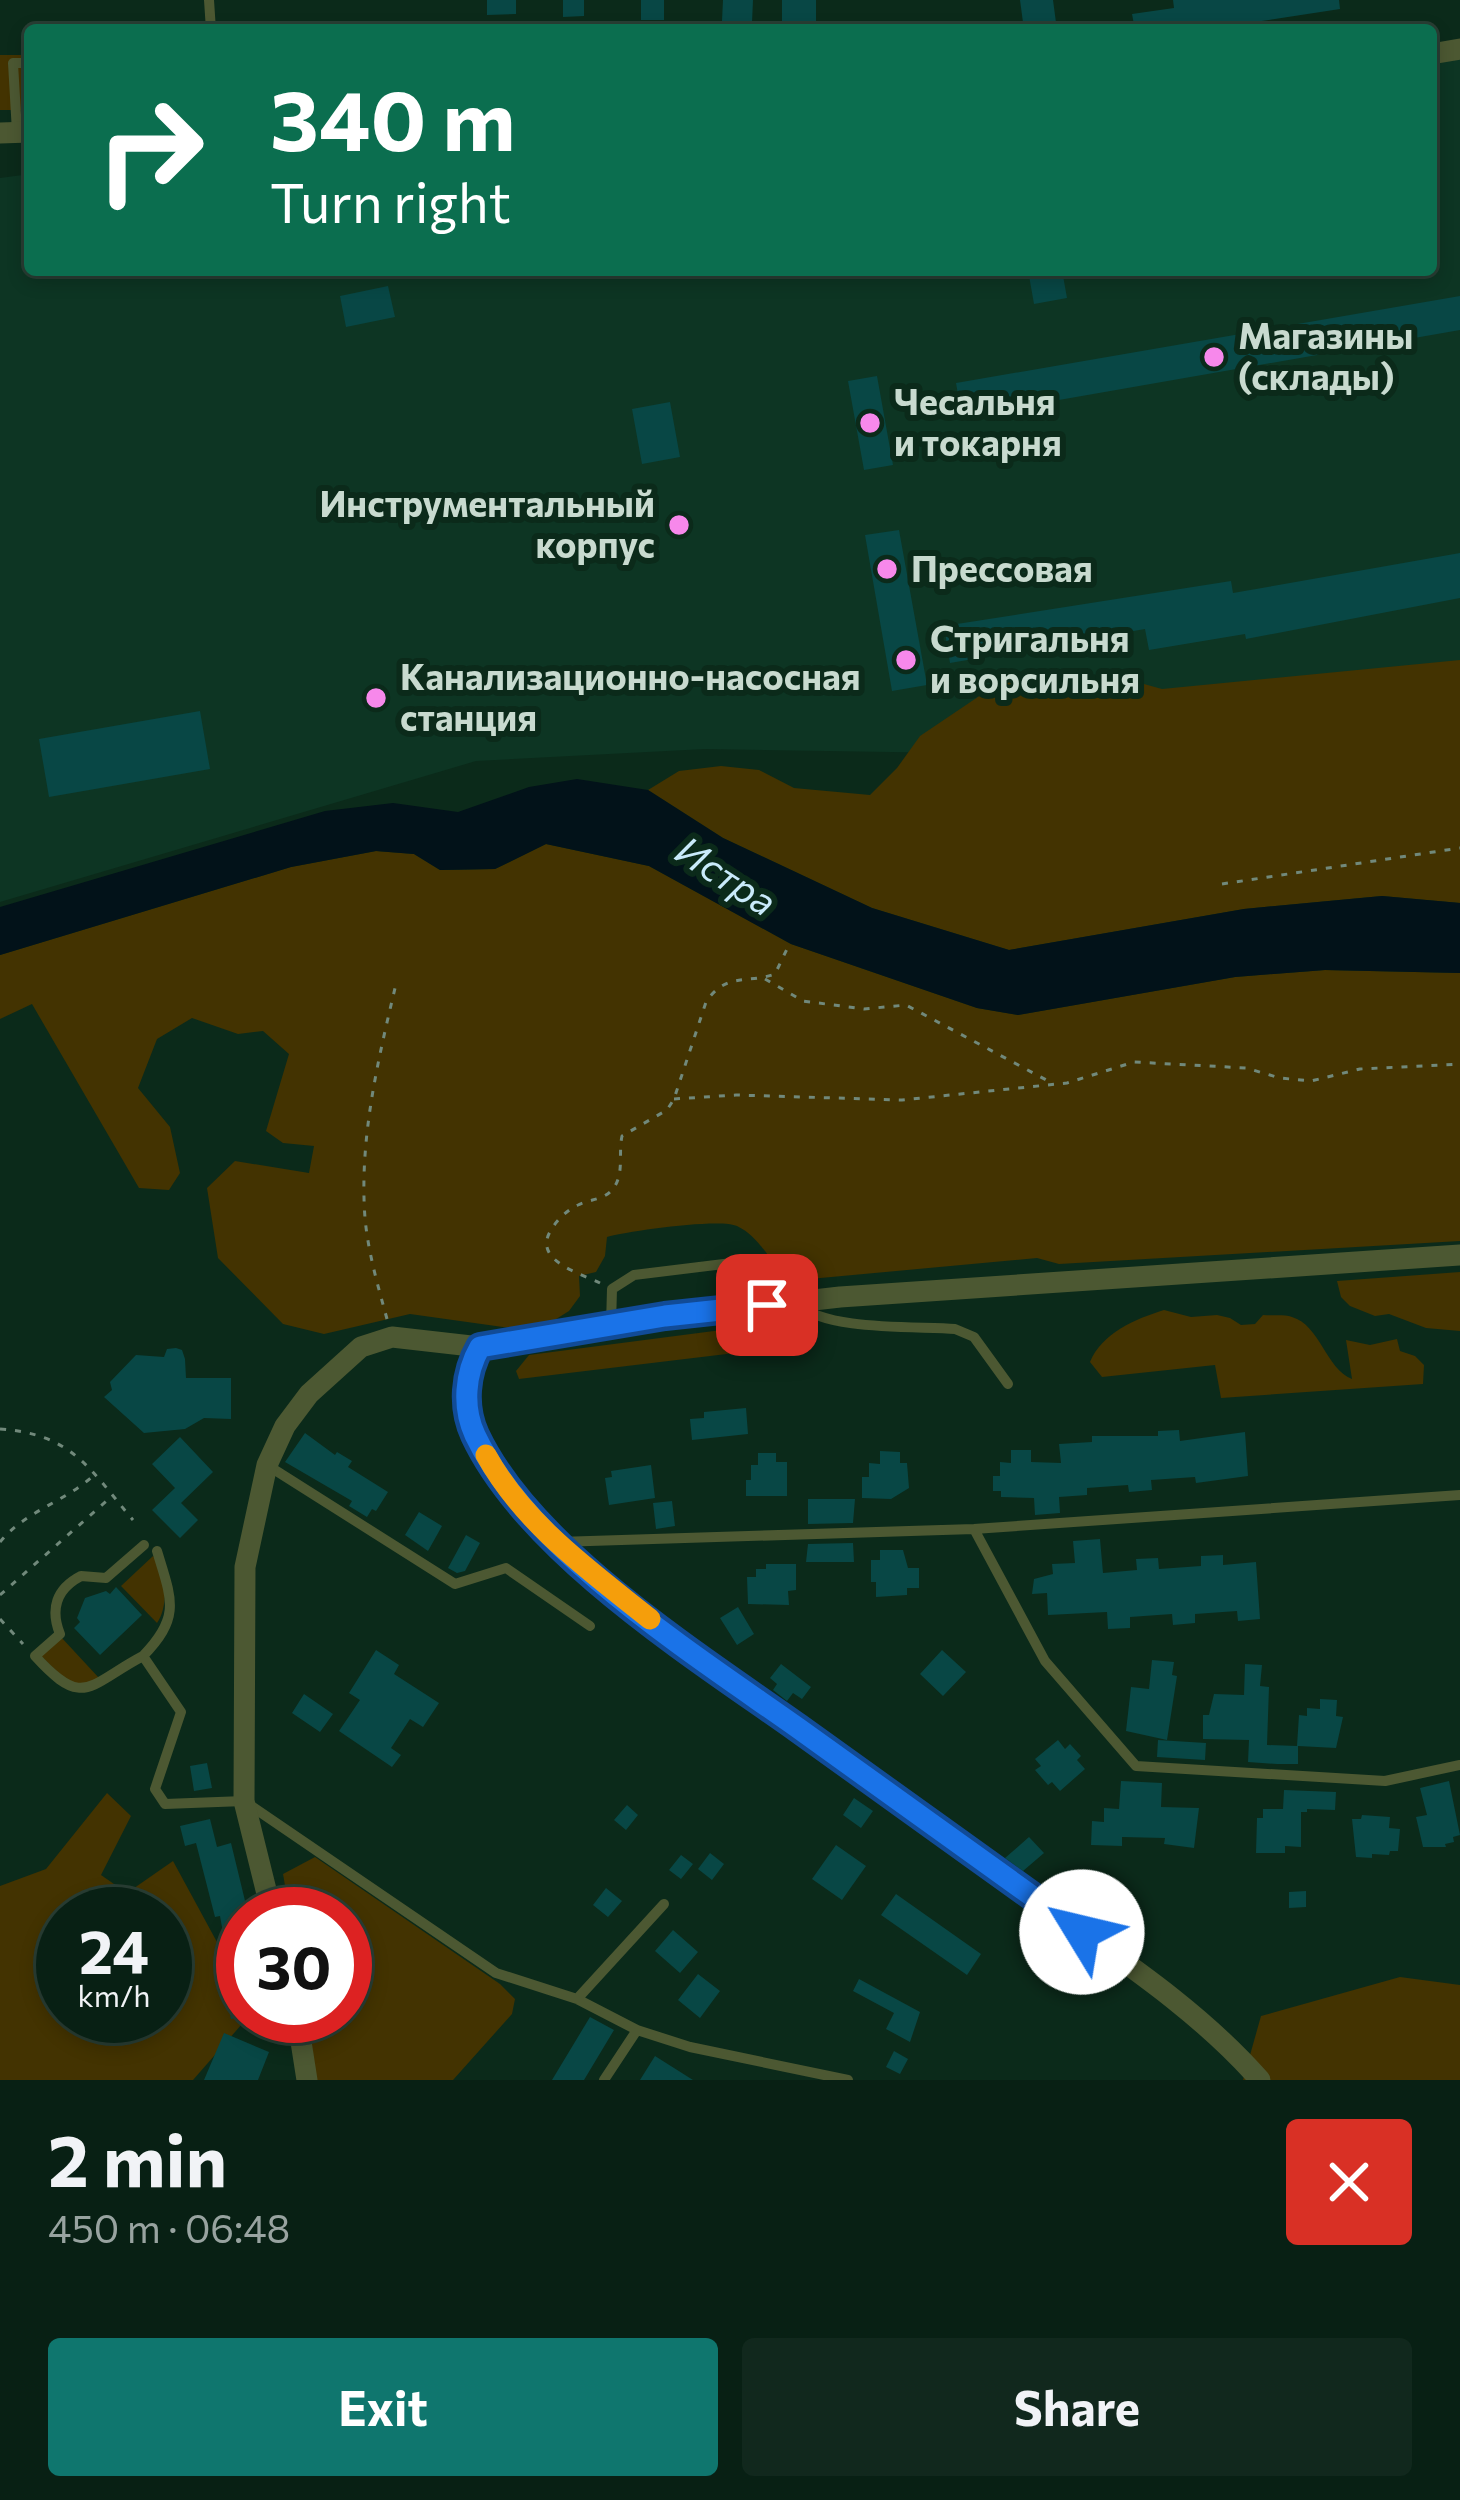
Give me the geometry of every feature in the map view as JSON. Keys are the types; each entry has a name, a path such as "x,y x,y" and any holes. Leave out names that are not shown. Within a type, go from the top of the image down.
{"street":[{"path":"265,1887 244,1801 245,1567 266,1465 285,1426 309,1394 361,1347 392,1336 480,1347 795,1302 1460,1256"},
{"path":"480,1347 466,1400 472,1429 515,1499 554,1542 678,1642 1155,1985 1233,2049 1260,2080"},
{"path":"301,2043 307,2080"}],"lane":[{"path":"16,132 13,64 24,63"},
{"path":"611,1325 612,1289 634,1275 733,1263 738,1308"},
{"path":"795,1302 809,1316 955,1329 974,1337 1009,1384"},
{"path":"266,1465 455,1584 506,1568 590,1626"},
{"path":"554,1542 974,1529 1460,1495"},
{"path":"974,1529 1045,1661 1136,1766 1385,1781 1460,1765"},
{"path":"144,1545 106,1578 81,1576 61,1590 54,1613 60,1634 35,1656 59,1682 73,1689 95,1686 143,1656 166,1632 172,1600 157,1551"},
{"path":"143,1656 181,1712 155,1789 165,1804 244,1801 496,1973 577,1999 637,2030 690,2047 848,2080"},
{"path":"577,1999 664,1904"},
{"path":"604,2080 637,2030"}],"path":[{"path":"1222,884 1460,848"},
{"path":"612,1289 556,1262 546,1238 562,1216 614,1188 620,1177 622,1136 667,1110 713,990 736,976 776,974 787,949"},
{"path":"763,978 803,1001 863,1010 905,1005 1055,1084"},
{"path":"392,1336 365,1217 374,1078 396,984"},
{"path":"674,1099 736,1095 902,1100 1055,1084 1135,1062 1246,1068 1311,1081 1360,1070 1460,1064"},
{"path":"0,1429 54,1438 73,1451 133,1520"},
{"path":"0,1542 15,1526 71,1496 94,1475"},
{"path":"0,1595 113,1496"},
{"path":"0,1618 35,1656"}],"shaded area":[{"path":"0,55 24,55 24,110 0,110"},
{"path":"1460,59 1460,742 1341,759 705,749 476,761 0,902 0,178 24,175 24,276 1437,276 1437,63"},
{"path":"1460,660 1460,903 1382,896 1244,909 1009,950 872,908 723,838 648,790 679,771 721,766 759,770 794,788 870,795 920,736 1012,674 1126,679 1162,689"},
{"path":"546,844 649,866 791,944 977,1008 1018,1015 1235,977 1325,970 1460,973 1460,1241 1059,1264 1037,1258 788,1281 759,1243 737,1226 694,1224 607,1237 605,1256 596,1272 579,1276 580,1296 553,1321 518,1329 410,1314 324,1334 283,1324 218,1258 207,1188 235,1161 309,1173 314,1146 283,1143 266,1131 289,1054 263,1031 238,1034 192,1018 157,1039 138,1088 170,1127 180,1173 169,1190 139,1188 32,1004 0,1019 0,955 291,867 376,851 414,854 440,870 495,869"},
{"path":"1460,1272 1460,1331 1426,1328 1350,1306 1341,1297 1337,1281"},
{"path":"1164,1310 1191,1317 1217,1315 1241,1325 1255,1324 1263,1315 1292,1317 1310,1329 1336,1366 1352,1379 1346,1340 1370,1345 1397,1339 1400,1351 1424,1365 1423,1384 1221,1398 1215,1365 1102,1377 1090,1362 1103,1343 1131,1323"},
{"path":"792,1321 798,1330 792,1346 519,1379 516,1371 529,1355"},
{"path":"153,1556 165,1589 157,1623 121,1586"},
{"path":"61,1637 99,1678 93,1683 71,1685 40,1655"},
{"path":"107,1793 131,1816 101,1875 118,1887 36,1887 36,2043 192,2043 192,1896 216,1940 216,2043 225,2043 193,2080 0,2080 0,1886 46,1869"},
{"path":"315,1857 359,1887 285,1887 283,1874"},
{"path":"173,1861 187,1887 136,1887"},
{"path":"372,1896 515,1999 512,2014 453,2080 316,2080 311,2043 372,2043"},
{"path":"1400,1977 1460,1985 1460,2080 1243,2080 1261,2016"}],"water":[{"name":"Истра","path":"577,779 648,790 723,838 872,908 1009,950 1244,909 1382,896 1460,903 1460,973 1325,970 1235,977 1018,1015 977,1008 791,944 649,866 546,844 495,869 440,870 414,854 376,851 291,867 0,955 0,907 325,811 393,803 458,812 529,787"}],"building":[{"path":"487,0 516,0 516,14 487,15"},
{"path":"563,0 584,0 584,16 563,17"},
{"path":"641,0 664,0 664,20 641,20"},
{"path":"723,0 753,0 752,23 722,21"},
{"path":"782,0 816,0 816,23 782,23"},
{"path":"1020,0 1053,0 1056,24 1023,24"},
{"path":"1173,0 1339,0 1340,9 1255,24 1134,24 1132,14 1174,8"},
{"path":"1029,276 1063,276 1067,298 1034,304"},
{"path":"388,286 395,317 346,327 340,296"},
{"path":"1460,296 1460,330 962,417 956,383"},
{"path":"877,376 893,465 864,470 848,381"},
{"path":"670,402 680,457 642,464 632,409"},
{"path":"899,530 927,685 892,691 865,535"},
{"path":"1460,553 1460,598 1246,639 1245,634 1149,650 1145,629 950,663 944,626 1231,581 1233,593"},
{"path":"200,711 210,769 49,797 39,739"},
{"path":"176,1348 185,1359 186,1378 231,1378 231,1419 204,1418 185,1429 144,1433 104,1397 112,1390 110,1382 136,1355 164,1357 167,1349"},
{"path":"746,1408 748,1434 692,1440 690,1419 704,1418 704,1412"},
{"path":"1179,1430 1180,1441 1245,1432 1248,1476 1196,1483 1195,1477 1151,1480 1152,1490 1129,1492 1128,1485 1087,1488 1087,1495 1059,1497 1060,1513 1035,1515 1034,1498 1001,1497 1001,1491 993,1491 993,1476 1000,1476 1000,1462 1011,1463 1011,1450 1031,1450 1031,1462 1061,1463 1059,1444 1092,1442 1092,1436 1158,1436 1158,1431"},
{"path":"305,1433 352,1461 348,1467 388,1492 376,1511 372,1509 367,1517 349,1506 352,1501 285,1462"},
{"path":"180,1437 213,1472 181,1503 198,1520 180,1538 152,1510 175,1488 152,1464"},
{"path":"880,1451 900,1452 900,1463 907,1463 909,1488 891,1499 862,1498 862,1477 869,1477 869,1463 880,1464"},
{"path":"758,1453 776,1453 776,1462 787,1462 787,1496 746,1496 746,1480 751,1480 751,1465 758,1465"},
{"path":"651,1465 655,1498 609,1505 605,1478 612,1477 611,1471"},
{"path":"808,1499 855,1499 853,1523 808,1524"},
{"path":"672,1501 675,1526 656,1529 653,1503"},
{"path":"419,1512 442,1526 428,1551 405,1535"},
{"path":"466,1535 480,1543 465,1571 457,1573 448,1568"},
{"path":"1100,1539 1103,1573 1137,1570 1136,1559 1158,1558 1159,1569 1201,1566 1201,1556 1223,1555 1223,1565 1256,1562 1260,1619 1238,1621 1237,1611 1195,1614 1195,1623 1173,1625 1172,1614 1130,1617 1130,1628 1108,1629 1107,1612 1048,1615 1047,1593 1032,1594 1034,1579 1053,1574 1052,1564 1075,1563 1073,1541"},
{"path":"853,1543 854,1562 806,1562 808,1544"},
{"path":"880,1550 903,1550 908,1568 919,1568 919,1588 907,1588 907,1595 876,1597 871,1560 880,1560"},
{"path":"766,1564 796,1564 796,1590 788,1591 789,1605 748,1604 747,1577 756,1577 756,1569 766,1569"},
{"path":"116,1587 142,1615 100,1655 74,1628 85,1598 110,1594"},
{"path":"738,1607 754,1634 737,1645 720,1618"},
{"path":"376,1650 399,1665 394,1674 439,1703 423,1727 410,1719 391,1748 401,1755 392,1767 339,1731 360,1700 349,1693"},
{"path":"942,1650 966,1672 943,1696 920,1674"},
{"path":"1152,1660 1174,1662 1172,1675 1177,1676 1167,1740 1126,1731 1131,1687 1149,1689"},
{"path":"781,1664 811,1687 802,1699 793,1693 787,1701 773,1690 777,1684 770,1678"},
{"path":"1245,1664 1262,1665 1260,1686 1269,1687 1267,1745 1297,1746 1299,1715 1307,1716 1307,1708 1320,1709 1320,1699 1337,1700 1336,1716 1343,1717 1336,1748 1298,1746 1298,1764 1277,1764 1248,1762 1249,1740 1203,1739 1203,1715 1209,1715 1214,1694 1244,1695"},
{"path":"304,1694 333,1714 320,1732 292,1713"},
{"path":"1058,1740 1065,1749 1070,1744 1085,1769 1060,1791 1035,1770 1041,1766 1035,1759"},
{"path":"1158,1740 1206,1743 1205,1760 1157,1757"},
{"path":"207,1763 212,1788 194,1791 190,1766"},
{"path":"1121,1781 1162,1783 1161,1807 1199,1808 1194,1848 1164,1844 1165,1838 1122,1837 1122,1846 1091,1845 1092,1821 1104,1822 1104,1808 1119,1809"},
{"path":"1449,1781 1460,1835 1446,1847 1423,1847 1416,1817 1427,1815 1420,1788"},
{"path":"1284,1790 1336,1792 1335,1810 1301,1812 1301,1847 1285,1846 1285,1853 1256,1853 1257,1818 1263,1818 1263,1809 1283,1809"},
{"path":"854,1798 873,1811 861,1828 843,1815"},
{"path":"627,1805 638,1815 626,1830 614,1820"},
{"path":"1390,1817 1389,1828 1400,1829 1398,1851 1356,1857 1352,1819"},
{"path":"210,1819 217,1847 231,1843 242,1887 216,1887 216,1917 196,1843 185,1846 180,1826"},
{"path":"1029,1837 1044,1853 1023,1871 1005,1858"},
{"path":"836,1845 866,1866 842,1900 812,1879"},
{"path":"710,1853 724,1864 712,1880 698,1869"},
{"path":"681,1855 693,1864 681,1879 669,1870"},
{"path":"606,1888 622,1901 608,1917 593,1905"},
{"path":"1306,1891 1306,1907 1289,1908 1289,1892"},
{"path":"896,1894 981,1954 967,1975 881,1915"},
{"path":"673,1930 698,1952 680,1973 655,1951"},
{"path":"698,1974 720,1991 700,2018 678,2000"},
{"path":"859,1979 920,2012 910,2042 886,2029 894,2013 853,1991"},
{"path":"590,2017 614,2030 584,2080 552,2080"},
{"path":"220,2043 248,2043 269,2052 258,2080 204,2080"},
{"path":"894,2051 908,2059 900,2074 886,2067"},
{"path":"655,2056 693,2080 640,2080"}],"slow traffic":[{"path":"486,1455 515,1499 554,1542 650,1619"}],"place":[{"name":"Магазины (склады)","path":"1214,357"},
{"name":"Чесальня и токарня","path":"870,423"},
{"name":"Инструментальный корпус","path":"679,525"},
{"name":"Прессовая","path":"887,569"},
{"name":"Стригальня и ворсильня","path":"906,660"},
{"name":"Канализационно-насосная станция","path":"376,698"}],"route":[{"path":"767,1305 665,1316 480,1347 472,1360 466,1400 472,1429 515,1499 554,1542 678,1642 1082,1932"}]}
